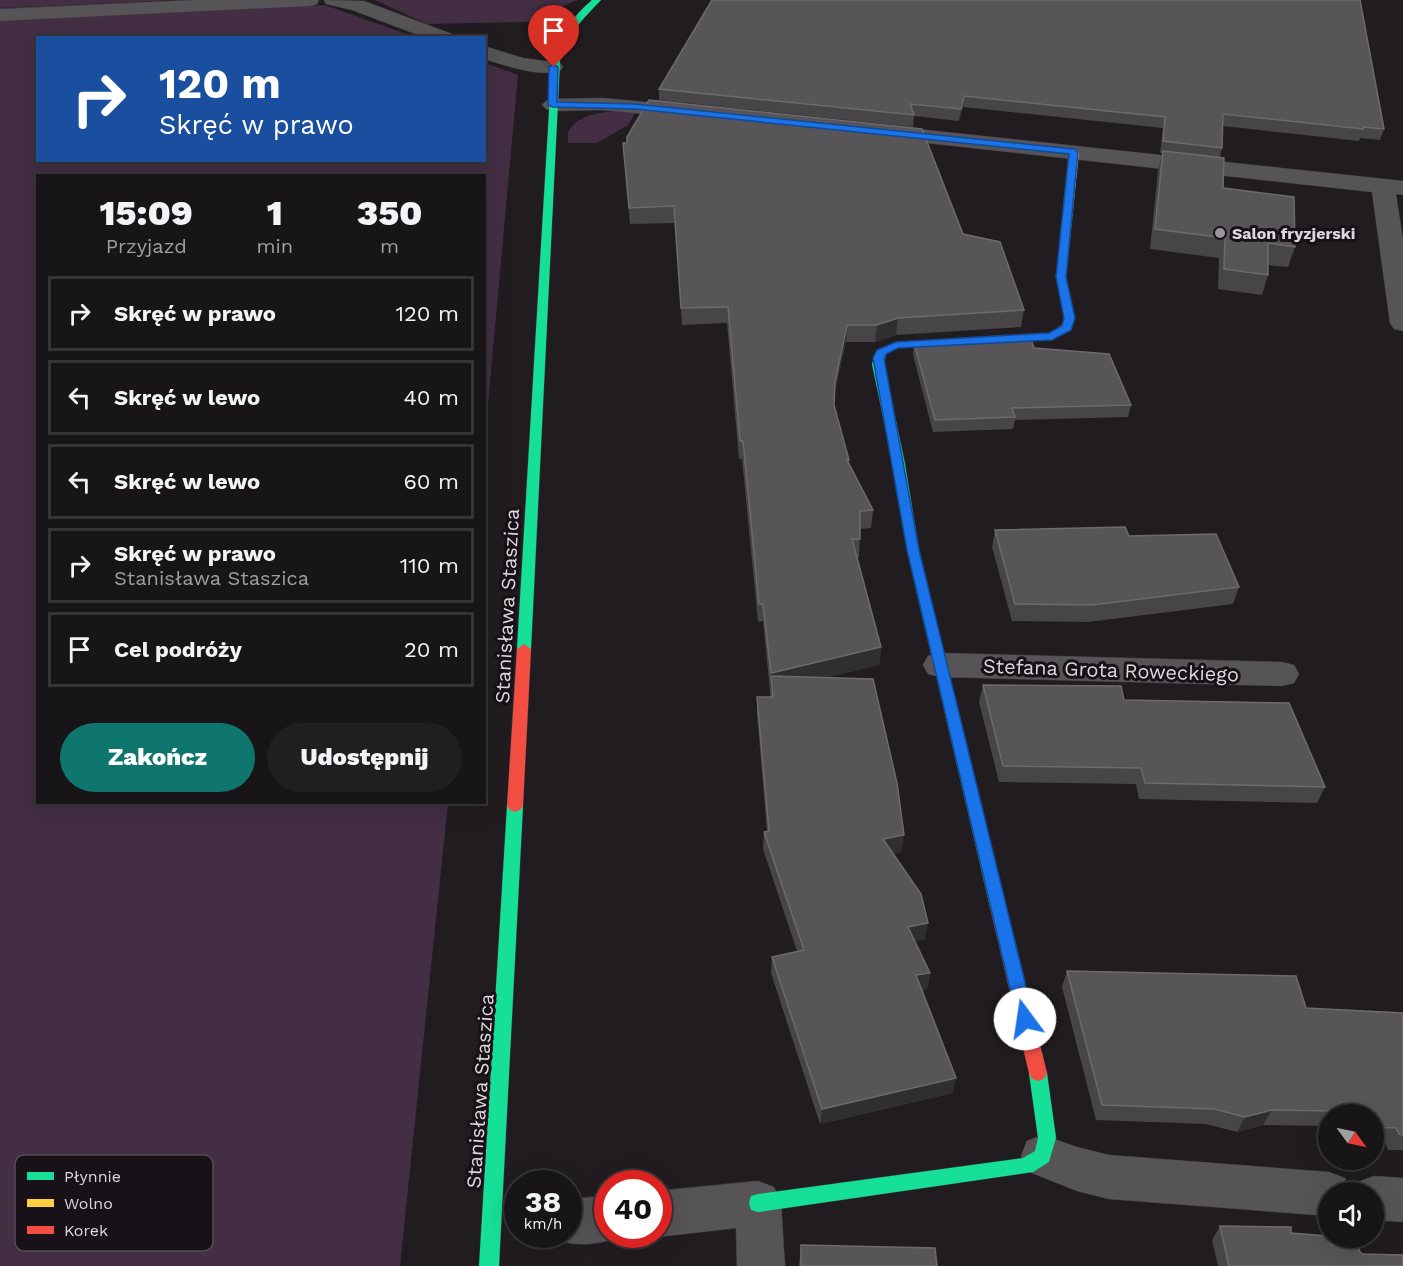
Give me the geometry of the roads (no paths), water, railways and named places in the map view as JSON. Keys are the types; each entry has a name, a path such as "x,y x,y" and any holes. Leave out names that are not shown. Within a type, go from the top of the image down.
{"street":[{"path":"0,15 310,0"},
{"path":"333,0 357,5 440,36"},
{"name":"Stanisława Staszica","path":"499,1239 554,67 565,33 580,14 597,0"},
{"path":"486,53 521,64 554,67"},
{"path":"553,105 619,105 710,114"},
{"path":"863,130 1393,187 1403,323"},
{"path":"672,1213 1002,1171 1026,1166 1043,1156 1047,1138 1041,1086 913,550 878,358 881,352 896,345 1052,336 1067,327 1069,318 1061,277 1074,152"},
{"name":"Stefana Grota Roweckiego","path":"940,665 1282,674"},
{"path":"1043,1156 1077,1169 1109,1177 1318,1193"},
{"path":"1384,1199 1403,1200"},
{"path":"758,1203 761,1266"}],"place":[{"name":"Salon fryzjerski","path":"1220,233"}]}
